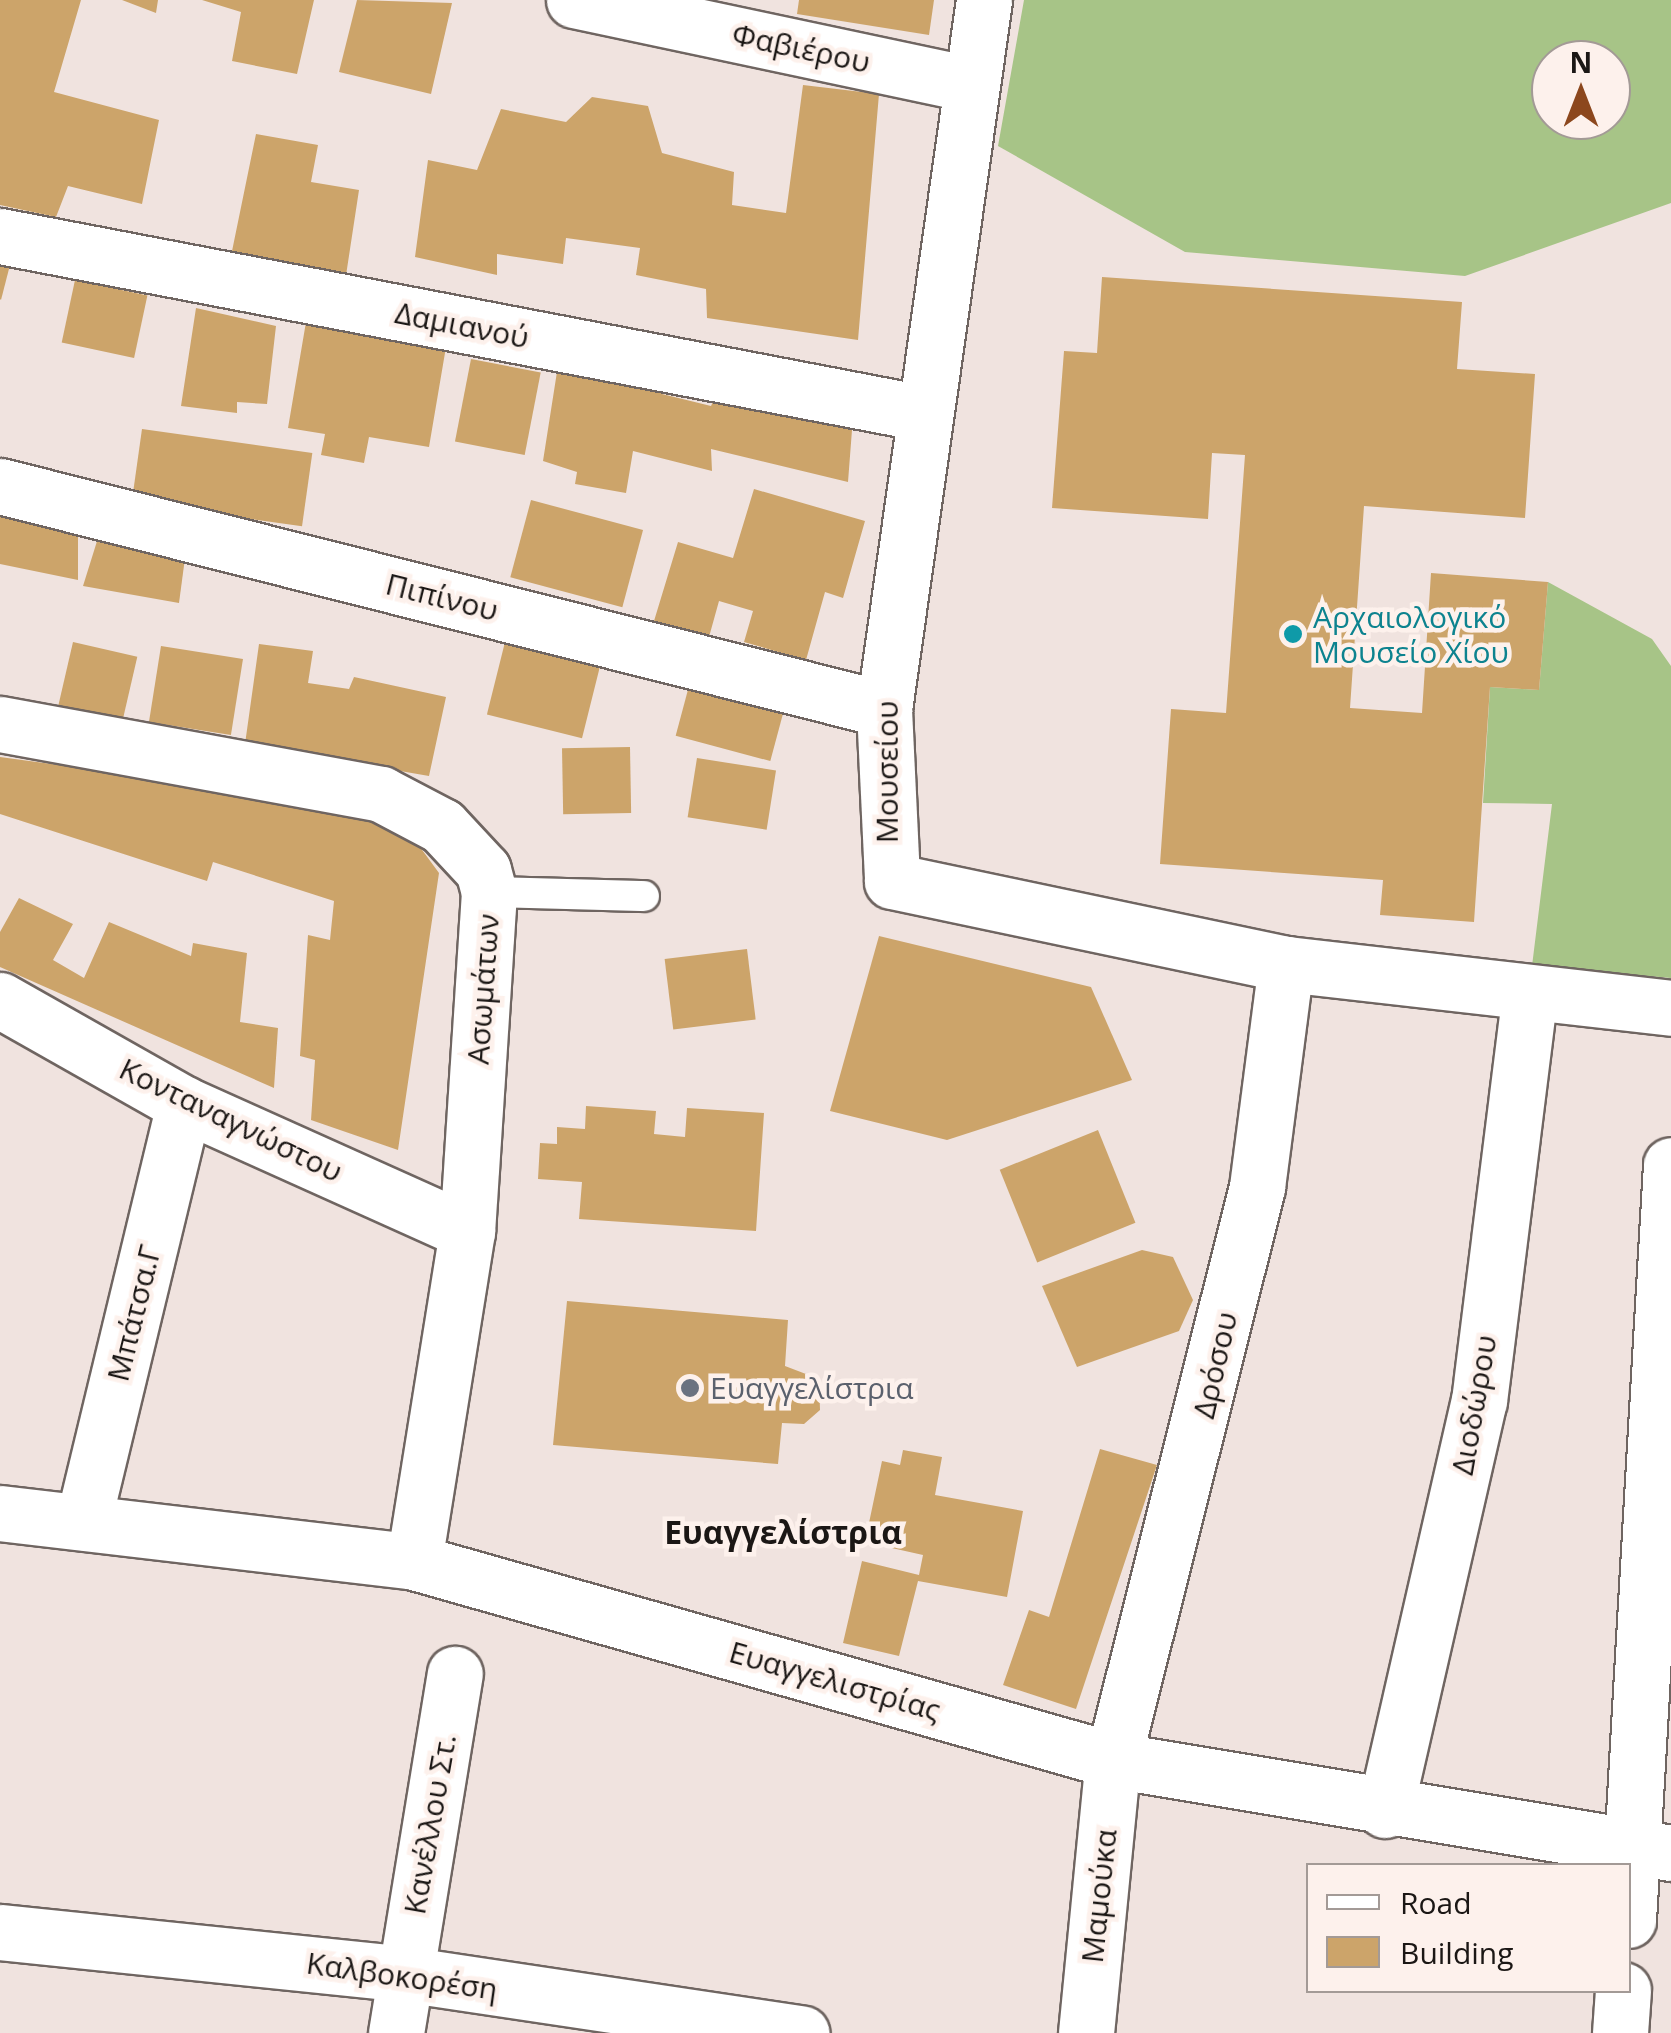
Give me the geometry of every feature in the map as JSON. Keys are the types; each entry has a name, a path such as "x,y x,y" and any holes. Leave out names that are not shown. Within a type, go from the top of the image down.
{"street":[{"name":"Φαβιέρου","path":"574,0 969,84"},
{"name":"Μουσείου","path":"984,0 969,84 884,709 892,881 1286,964 1671,1008"},
{"name":"Δαμιανού","path":"0,236 923,414"},
{"name":"Πιπίνου","path":"0,486 884,709"},
{"name":"Ασωμάτων","path":"0,724 381,794 442,826 483,870 489,892 467,1231 414,1562"},
{"name":"Δρόσου","path":"1113,1760 1257,1187 1286,964"},
{"name":"Διοδώρου","path":"1385,1810 1479,1401 1530,994"},
{"name":"Κονταναγνώστου","path":"0,1000 184,1104 467,1231"},
{"name":"Μπάτσα.Γ","path":"84,1522 184,1104"},
{"path":"1631,1911 1652,1850 1671,1165"},
{"name":"Ευαγγελιστρίας","path":"0,1513 414,1562 1113,1760 1385,1810 1652,1850"},
{"name":"Κανέλλου Στ.","path":"396,2033 456,1674"},
{"name":"Μαμούκα","path":"1086,2033 1113,1760"},
{"name":"Καλβοκορέση","path":"0,1932 405,1974 682,2025 802,2033"},
{"path":"1620,2033 1624,1993"}],"lane":[{"path":"489,892 644,896"}],"green space":[{"path":"1024,0 1671,0 1671,203 1465,276 1185,252 998,146"},
{"path":"1548,582 1652,639 1671,666 1671,978 1532,966 1552,804 1483,803 1490,687 1539,690"}],"building":[{"path":"0,0 81,0 54,92 159,120 142,204 68,186 56,217 0,205"},
{"path":"122,0 158,0 156,13"},
{"path":"202,0 314,0 297,74 232,61 241,12"},
{"path":"357,0 452,3 431,94 339,72"},
{"path":"799,0 934,0 929,35 797,14"},
{"path":"803,85 879,94 858,340 707,318 706,289 636,275 640,248 566,238 563,264 497,254 497,275 415,257 428,160 477,170 501,109 566,122 592,97 648,106 662,153 734,172 732,205 786,213"},
{"path":"256,134 318,145 311,182 359,190 345,282 231,256"},
{"path":"0,259 11,261 1,300 0,299"},
{"name":"Αρχαιολογικό Μουσείο Χίου","path":"1102,277 1462,302 1457,369 1535,374 1525,518 1364,506 1350,708 1422,713 1431,573 1548,582 1539,690 1490,687 1474,922 1380,915 1383,880 1160,864 1171,709 1226,713 1245,455 1212,453 1208,519 1052,508 1064,351 1097,353"},
{"path":"75,280 147,295 134,358 62,343"},
{"path":"196,308 276,326 267,404 237,402 237,413 181,406"},
{"path":"306,322 446,347 429,447 369,437 364,463 321,455 325,434 288,428"},
{"path":"471,359 541,373 525,455 455,441"},
{"path":"559,359 670,382 662,394 711,406 717,393 853,417 848,482 711,449 712,471 633,451 626,493 575,484 577,472 543,461"},
{"path":"142,429 312,453 302,526 132,502"},
{"path":"754,489 865,521 843,598 825,592 806,660 744,642 753,611 719,601 709,637 654,621 678,542 733,558"},
{"path":"531,500 643,530 622,607 510,577"},
{"path":"0,508 78,527 78,580 0,564"},
{"path":"98,538 185,558 179,603 83,586"},
{"path":"507,634 602,658 582,738 487,715"},
{"path":"73,642 137,657 120,732 56,717"},
{"path":"259,644 313,651 308,683 349,689 354,677 446,697 429,776 245,744"},
{"path":"161,646 243,659 231,735 149,722"},
{"path":"693,671 788,696 770,761 676,736"},
{"path":"630,747 631,813 563,814 562,748"},
{"path":"0,757 272,794 406,828 439,873 398,1150 311,1120 315,1060 300,1056 308,935 330,940 334,901 213,862 207,881 0,814"},
{"path":"697,758 776,771 767,830 688,817"},
{"path":"19,898 73,924 53,960 84,978 109,922 191,956 193,943 247,953 240,1022 278,1028 274,1088 0,967 0,932"},
{"path":"879,936 1091,987 1132,1080 947,1140 830,1111"},
{"path":"747,949 756,1019 673,1030 665,959"},
{"path":"586,1106 656,1111 654,1134 685,1137 687,1108 764,1113 756,1231 579,1219 582,1182 538,1179 540,1143 557,1144 557,1127 585,1129"},
{"path":"1098,1130 1135,1223 1037,1262 1000,1170"},
{"path":"1142,1250 1173,1257 1193,1300 1179,1331 1077,1367 1042,1286"},
{"name":"Ευαγγελίστρια","path":"567,1301 788,1320 785,1366 819,1379 820,1410 804,1424 782,1423 778,1464 553,1445"},
{"path":"1100,1449 1157,1465 1076,1709 1003,1685 1029,1610 1049,1617"},
{"path":"903,1450 942,1457 935,1495 1023,1511 1007,1597 918,1581 899,1656 843,1643 862,1561 919,1575 923,1555 865,1542 882,1461 900,1465"}],"place":[{"name":"Αρχαιολογικό Μουσείο Χίου","path":"1293,634"},
{"name":"Ευαγγελίστρια","path":"690,1388"}],"district":[{"name":"Ευαγγελίστρια","path":"783,1532"}]}
